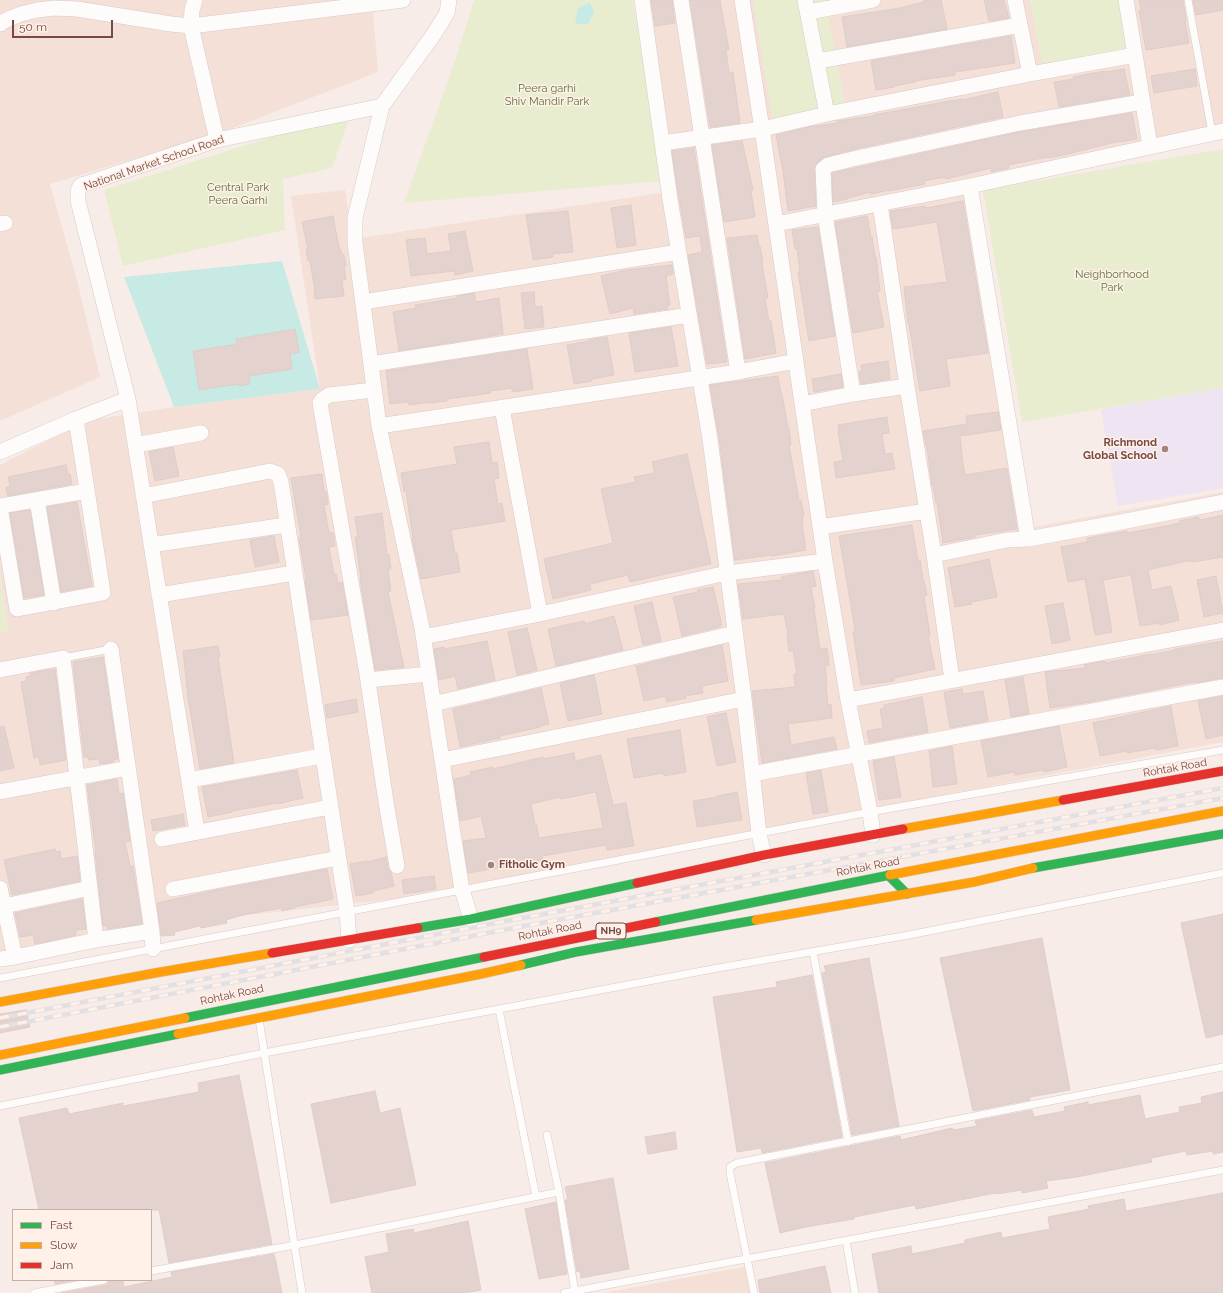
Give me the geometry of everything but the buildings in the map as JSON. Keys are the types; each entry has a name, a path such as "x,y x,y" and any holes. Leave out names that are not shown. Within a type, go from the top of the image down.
{"main road":[{"name":"Rohtak Road","path":"0,1002 155,972 471,919 764,855 1223,771"},
{"name":"Rohtak Road","path":"0,1055 888,875 1223,811"},
{"path":"0,1070 259,1017 481,974 576,952 974,882 1038,867 1223,834"},
{"path":"888,875 907,894"}],"street":[{"path":"195,0 192,10 191,26 217,140"},
{"path":"0,24 22,14 54,8 77,9 191,26 403,0"},
{"path":"449,0 447,13 434,34 382,106 355,218 355,244 379,426 423,637 462,890 471,919"},
{"path":"642,0 662,143 710,439 744,699 759,834 764,855"},
{"path":"681,0 738,372"},
{"path":"742,0 825,561 848,700 870,812 873,835"},
{"path":"828,114 807,6 873,0"},
{"path":"1015,0 1030,74"},
{"path":"1126,0 1150,146"},
{"path":"818,61 1020,25"},
{"path":"662,143 762,129 828,114 1135,55"},
{"path":"853,394 826,214 823,169 828,165 857,158 1020,123 1142,102"},
{"name":"National Market School Road","path":"128,400 78,200 78,191 80,186 217,140 382,106"},
{"path":"776,224 970,186 1217,132"},
{"path":"970,186 1028,539"},
{"path":"880,204 952,680"},
{"path":"363,302 679,252"},
{"path":"371,364 690,315"},
{"path":"379,426 700,378 796,361"},
{"path":"802,404 853,394 907,386"},
{"path":"374,390 329,395 320,403 368,680 397,866"},
{"path":"0,452 76,419 128,400 198,832"},
{"path":"502,408 540,614"},
{"path":"76,419 103,593 17,609 0,507 87,491"},
{"path":"135,445 201,433"},
{"path":"143,496 270,471 278,474 347,912 349,940"},
{"path":"37,500 54,603"},
{"path":"934,554 1007,540 1028,539 1223,502"},
{"path":"820,527 927,511"},
{"path":"151,545 286,525"},
{"path":"423,637 540,614 727,573 825,561"},
{"path":"159,596 294,573"},
{"path":"848,700 1223,630"},
{"path":"433,704 735,633"},
{"path":"111,649 152,931 153,949"},
{"path":"0,670 63,658 96,940"},
{"path":"368,680 429,674"},
{"path":"752,774 1223,687"},
{"path":"442,760 744,699"},
{"path":"189,780 322,756"},
{"path":"0,792 128,768"},
{"path":"162,839 330,807"},
{"path":"173,889 338,858"},
{"path":"0,888 4,906 7,958 96,940 152,931"},
{"path":"4,906 90,888"}],"lane":[{"path":"1188,0 1217,132"},
{"path":"63,658 111,649"},
{"path":"0,978 870,812 1223,750"},
{"path":"0,1106 264,1053 909,935 1223,873"},
{"path":"813,952 848,1142"},
{"path":"256,1003 302,1293"},
{"path":"499,1009 536,1197"},
{"path":"754,1293 730,1173 730,1167 737,1163 1223,1067"},
{"path":"547,1134 559,1192 575,1292"},
{"path":"564,1293 1223,1170"},
{"path":"152,1271 295,1245 559,1192"},
{"path":"846,1240 855,1293"},
{"path":"34,1293 99,1281"}],"shaded area":[{"path":"0,0 402,0 373,13 378,72 220,133 50,184 78,284 100,377 0,421"},
{"path":"638,0 1223,0 1223,136 976,187 1023,529 1223,492 1223,742 394,899 165,924 0,957 0,632 8,629 0,575 0,465 85,421 174,407 320,389 291,196 345,190 352,239 667,192"},
{"name":"Richmond Global School","path":"1223,388 1223,488 1118,506 1101,409"},
{"path":"749,1266 754,1293 603,1293"}],"green space":[{"name":"Peera garhi Shiv Mandir Park","path":"474,0 633,0 662,181 404,203 456,58"},
{"path":"753,0 825,0 847,115 774,127"},
{"path":"1030,0 1130,0 1140,60 1045,80"},
{"name":"Central Park Peera Garhi","path":"351,112 332,168 283,179 285,230 123,266 104,190"},
{"name":"Neighborhood Park","path":"1223,149 1223,388 1022,422 983,190"},
{"path":"0,575 8,630 0,632"}],"water":[{"path":"590,2 594,13 588,24 575,24 578,8"},
{"path":"282,261 320,389 174,407 124,277"}],"railway":[{"path":"0,1018 517,919 1223,788"},
{"path":"0,1027 519,927 1223,798"}],"traffic: fast":[{"path":"1033,868 1223,834"},
{"path":"888,875 907,894"},
{"path":"656,922 890,875"},
{"path":"418,928 471,919 637,883"},
{"path":"521,965 576,952 756,920"},
{"path":"185,1018 484,957"},
{"path":"0,1070 178,1034"}],"traffic: slow":[{"path":"903,829 1063,800"},
{"path":"890,875 1223,811"},
{"path":"756,920 974,882 1033,868"},
{"path":"0,1002 272,953"},
{"path":"178,1034 521,965"},
{"path":"0,1055 185,1018"}],"traffic: jam":[{"path":"1063,800 1223,771"},
{"path":"637,883 764,855 903,829"},
{"path":"484,957 656,922"},
{"path":"272,953 418,928"}],"place":[{"name":"Richmond Global School","path":"1165,449"},
{"name":"Fitholic Gym","path":"491,865"}]}
